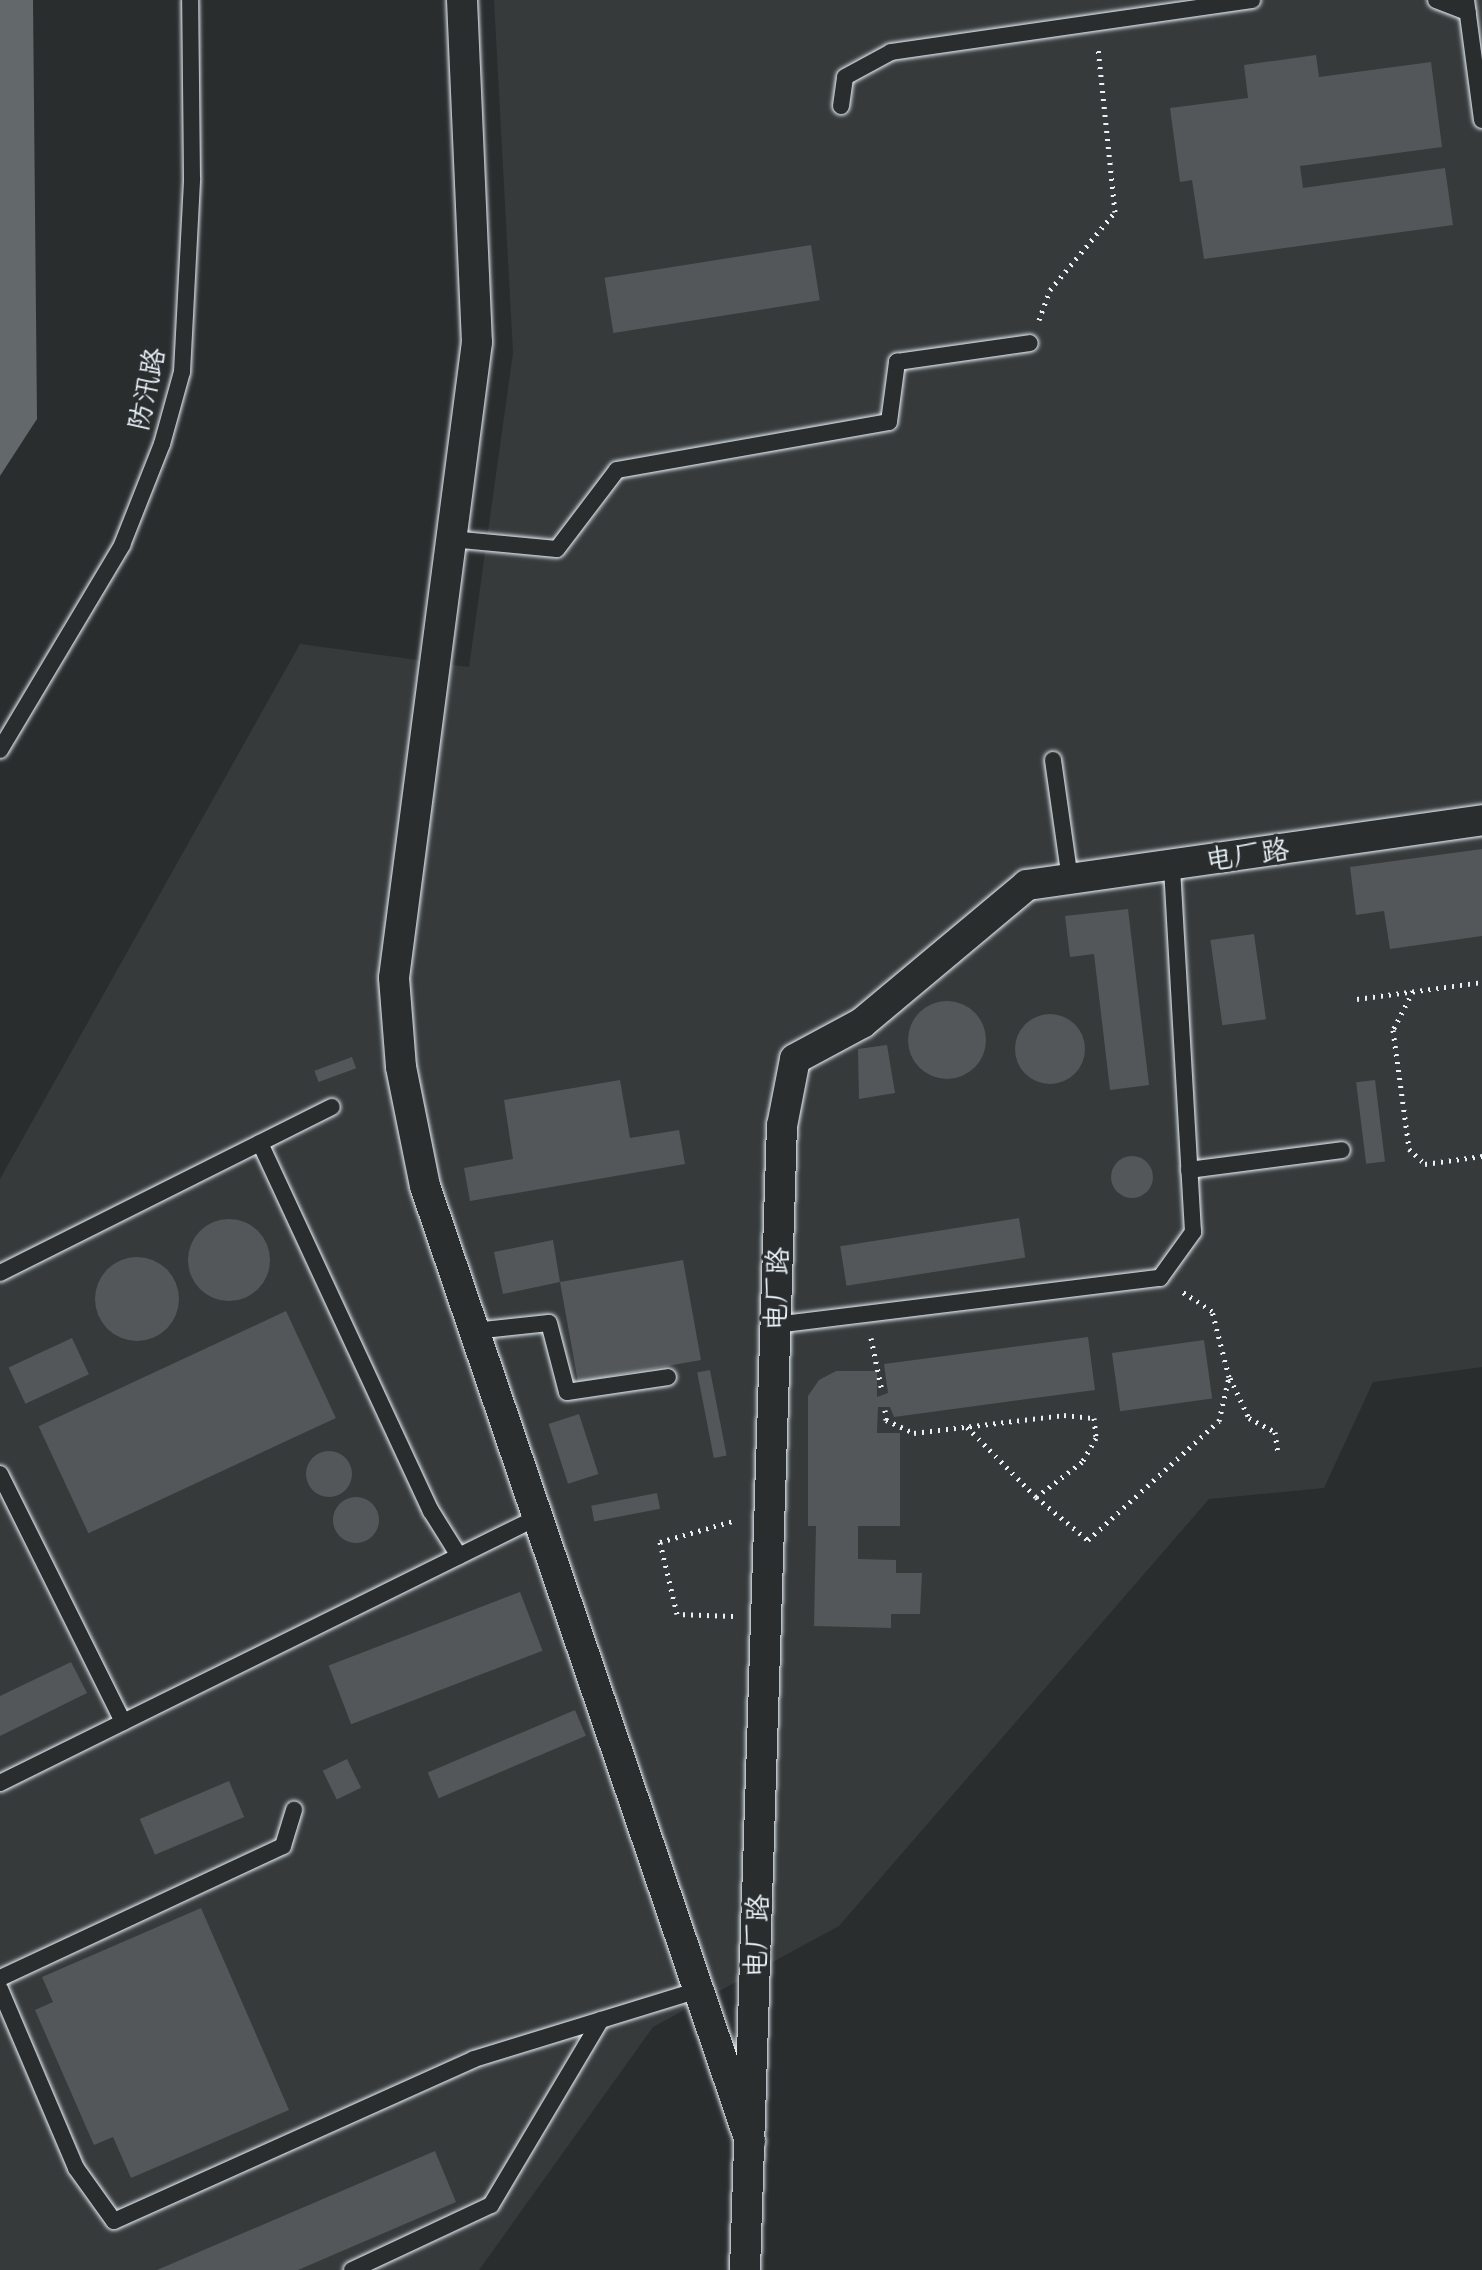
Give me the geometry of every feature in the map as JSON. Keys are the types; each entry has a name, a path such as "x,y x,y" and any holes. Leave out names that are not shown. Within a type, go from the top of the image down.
{"street":[{"path":"462,0 477,342 394,978 401,1067 425,1186 750,2141"},
{"name":"电厂路","path":"745,2270 782,1126 795,1059 862,1023 1027,885 1482,820"}],"lane":[{"name":"防汛路","path":"0,750 122,545 162,444 182,372 192,178 190,0"},
{"path":"841,106 845,77 891,52 1096,23 1156,7 1252,0"},
{"path":"1436,0 1467,6 1482,120"},
{"path":"451,539 557,549 617,470 889,422 897,362 1030,343"},
{"path":"1053,760 1070,879"},
{"path":"775,1325 1160,1278 1193,1232 1172,864"},
{"path":"0,1273 332,1107"},
{"path":"260,1143 431,1511 459,1556"},
{"path":"1189,1170 1342,1150"},
{"path":"474,1331 549,1323 567,1392 668,1377"},
{"path":"0,1474 123,1722"},
{"path":"0,1783 538,1517"},
{"path":"0,1978 283,1846 294,1810"},
{"path":"0,1989 76,2168 114,2221 474,2059 698,1990"},
{"path":"352,2270 491,2205 601,2020"}],"path":[{"path":"1030,343 1050,290 1115,212 1096,23"},
{"path":"1357,999 1482,982"},
{"path":"1413,991 1393,1030 1409,1149 1425,1164 1482,1156"},
{"path":"1160,1278 1212,1311 1229,1377 1249,1418 1275,1432 1278,1453"},
{"path":"865,1314 882,1391"},
{"path":"967,1427 1036,1497 1088,1540 1219,1421 1229,1377"},
{"path":"885,1410 886,1420 914,1433 1064,1415 1094,1418 1096,1438 1082,1462 1036,1497"},
{"path":"766,1617 677,1614 660,1542 738,1519 769,1519"}],"shaded area":[{"path":"0,0 33,0 37,419 0,476"},
{"path":"494,0 1482,0 1482,1367 1373,1382 1324,1488 1209,1499 839,1926 653,2027 479,2270 0,2270 0,1179 300,644 469,667 513,353"}],"building":[{"path":"1316,55 1319,77 1431,62 1442,147 1300,166 1303,188 1445,168 1453,225 1204,259 1192,180 1180,182 1170,108 1248,98 1244,65"},
{"path":"811,245 820,300 613,333 605,278"},
{"path":"1482,849 1482,936 1390,949 1384,911 1356,915 1350,867"},
{"path":"1128,909 1149,1085 1110,1090 1094,954 1070,957 1065,916"},
{"path":"1254,934 1266,1019 1222,1025 1210,940"},
{"path":"947,1001 962,1004 974,1013 983,1025 986,1040 983,1055 974,1067 962,1076 947,1079 932,1076 920,1067 911,1055 908,1040 911,1025 920,1013 932,1004"},
{"path":"1050,1014 1075,1024 1085,1049 1075,1074 1050,1084 1025,1074 1015,1049 1025,1024"},
{"path":"887,1045 895,1093 859,1099 858,1049"},
{"path":"352,1057 356,1068 319,1082 314,1071"},
{"path":"620,1080 630,1138 679,1130 685,1164 470,1201 464,1168 513,1159 504,1100"},
{"path":"1375,1080 1385,1161 1366,1164 1356,1082"},
{"path":"1132,1156 1147,1162 1153,1177 1147,1192 1132,1198 1117,1192 1111,1177 1117,1162"},
{"path":"1019,1218 1025,1258 846,1286 840,1246"},
{"path":"229,1219 245,1222 258,1231 267,1244 270,1260 267,1276 258,1289 245,1298 229,1301 213,1298 200,1289 191,1276 188,1260 191,1244 200,1231 213,1222"},
{"path":"553,1240 560,1282 503,1294 494,1252"},
{"path":"137,1257 153,1260 167,1269 176,1283 179,1299 176,1315 167,1329 153,1338 137,1341 121,1338 107,1329 98,1315 95,1299 98,1283 107,1269 121,1260"},
{"path":"683,1260 701,1360 578,1382 560,1282"},
{"path":"286,1311 336,1418 88,1533 39,1426"},
{"path":"1088,1337 1095,1390 894,1417 890,1407 878,1407 877,1433 900,1433 900,1526 858,1526 858,1559 896,1560 896,1573 922,1573 920,1614 891,1614 891,1628 814,1626 816,1526 808,1526 808,1396 819,1380 836,1371 877,1371 877,1397 888,1393 884,1364"},
{"path":"72,1338 89,1374 25,1404 9,1368"},
{"path":"1204,1340 1212,1398 1120,1411 1112,1353"},
{"path":"710,1370 727,1455 714,1458 697,1372"},
{"path":"579,1414 598,1474 568,1484 549,1424"},
{"path":"329,1451 345,1458 352,1474 345,1490 329,1497 313,1490 306,1474 313,1458"},
{"path":"657,1493 660,1509 594,1521 591,1506"},
{"path":"356,1497 372,1504 379,1520 372,1536 356,1543 340,1536 333,1520 340,1504"},
{"path":"520,1592 543,1651 351,1724 329,1665"},
{"path":"71,1662 87,1693 0,1736 0,1696"},
{"path":"575,1710 586,1736 439,1798 428,1773"},
{"path":"347,1759 361,1788 337,1800 323,1771"},
{"path":"229,1781 244,1817 155,1855 140,1819"},
{"path":"201,1908 289,2110 131,2178 113,2137 94,2145 35,2010 53,2002 42,1977"},
{"path":"435,2151 456,2202 298,2270 157,2270"}]}
